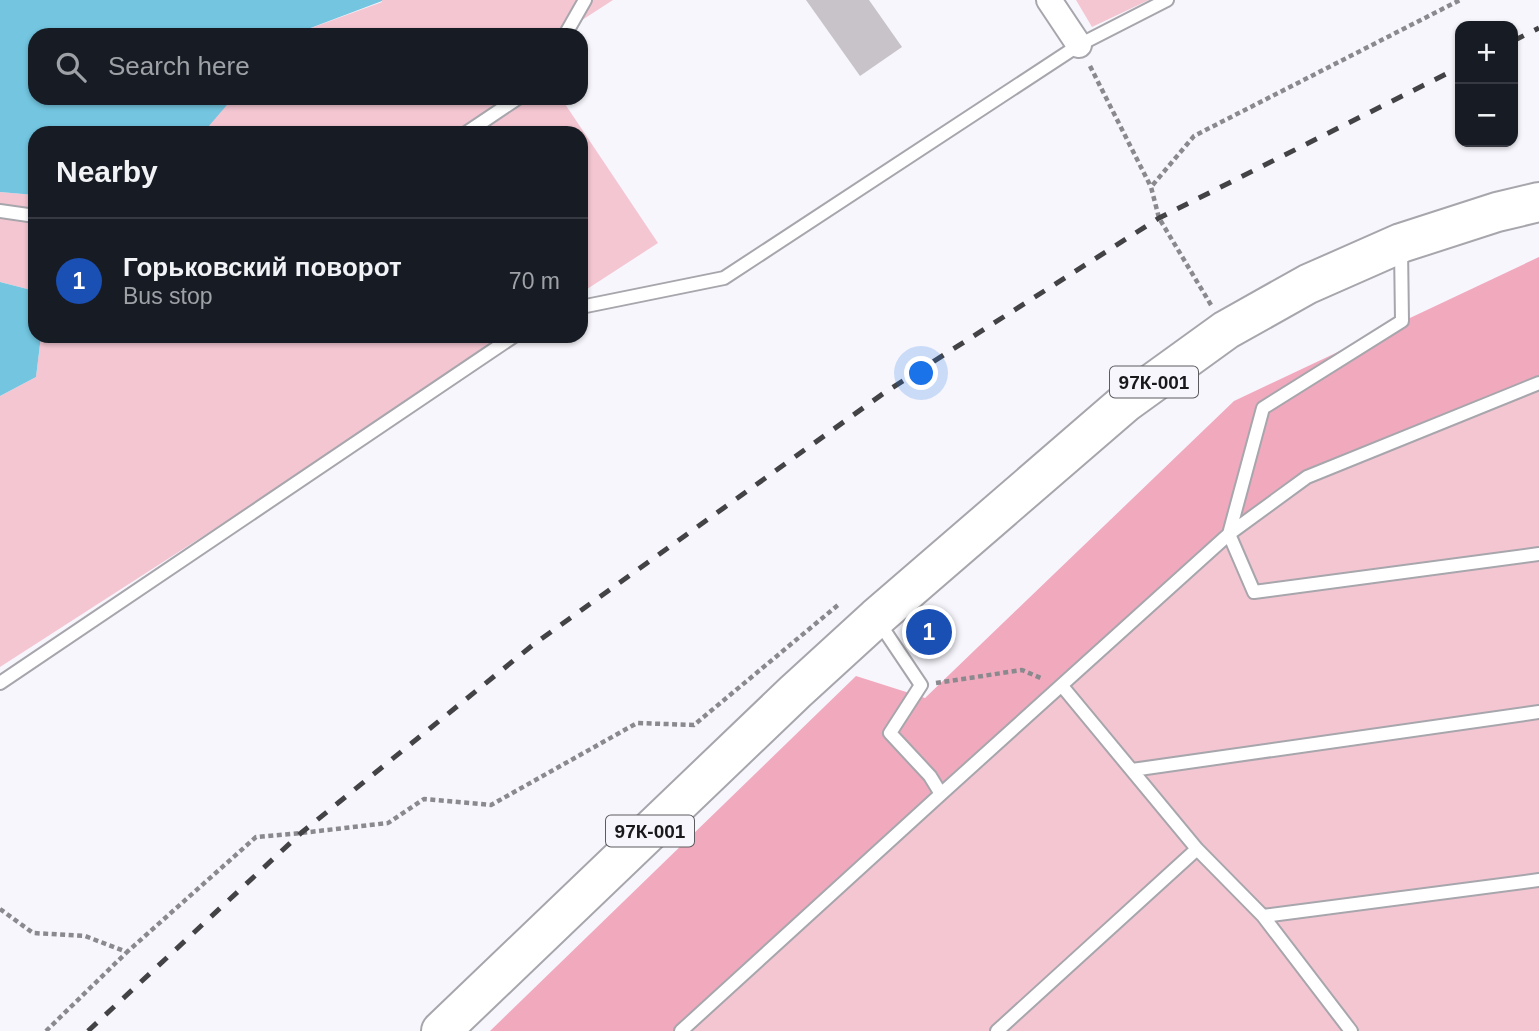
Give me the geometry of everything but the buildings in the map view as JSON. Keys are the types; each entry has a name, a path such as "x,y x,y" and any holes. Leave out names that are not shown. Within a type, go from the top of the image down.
{"main road":[{"name":"97К-001","path":"441,1031 795,692 876,618 1125,403 1226,330 1308,284 1401,243 1497,212 1539,202"}],"street":[{"path":"1049,0 1079,45"}],"lane":[{"path":"569,28 585,0"},
{"path":"588,306 724,278 1079,45 1167,0"},
{"path":"476,126 508,105"},
{"path":"0,211 28,215"},
{"path":"1401,243 1402,321 1263,408 1229,534 1254,592 1539,554"},
{"path":"0,683 503,343"},
{"path":"681,1031 1229,534 1307,477 1539,383"},
{"path":"876,618 921,685 890,733 930,776 941,794"},
{"path":"1062,686 1198,849 1263,916 1351,1031"},
{"path":"1132,770 1539,712"},
{"path":"997,1031 1198,849"},
{"path":"1263,916 1539,880"}],"path":[{"path":"1151,187 1194,136 1460,0"},
{"path":"1079,45 1151,187 1159,218 1226,330"},
{"path":"46,1031 127,952 256,837 388,823 424,799 491,805 637,723 694,725 838,605"},
{"path":"921,685 1022,670 1062,686"},
{"path":"0,909 33,933 86,936 127,952"}],"shaded area":[{"path":"613,0 570,28 311,28 382,2"},
{"path":"1076,0 1149,0 1092,27"},
{"path":"227,105 566,105 580,126 208,126"},
{"path":"588,138 658,243 588,288"},
{"path":"0,192 28,194 28,289 0,282"},
{"path":"1539,257 1539,383 1307,477 1229,534 681,1031 490,1031 856,676 925,698 1234,401"},
{"path":"40,343 503,343 0,667 0,396 36,377"},
{"path":"1539,383 1539,1031 681,1031 1229,534 1307,477"}],"water":[{"path":"0,0 382,0 311,28 28,28 28,105 227,105 209,126 28,126 28,194 0,192"},
{"path":"0,282 28,289 28,343 40,343 36,377 0,396"}],"railway":[{"path":"1518,38 1539,28"},
{"path":"88,1031 301,833 534,644 884,393 1159,218 1455,70"}],"place":[{"name":"Горьковский поворот","path":"929,632"}]}
